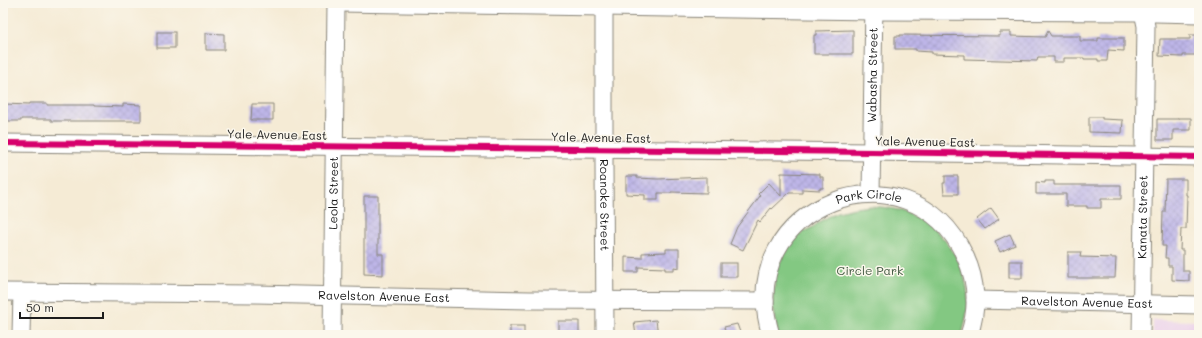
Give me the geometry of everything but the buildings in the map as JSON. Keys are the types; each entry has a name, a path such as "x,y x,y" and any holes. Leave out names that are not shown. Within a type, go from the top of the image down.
{"street":[{"path":"337,3 874,7 1143,7 1155,13 1199,14"},
{"name":"Leola Street","path":"332,335 337,3"},
{"name":"Roanoke Street","path":"604,5 606,335"},
{"name":"Wabasha Street","path":"871,194 874,7"},
{"name":"Kanata Street","path":"1141,335 1146,26 1143,7"},
{"name":"Yale Avenue East","path":"3,143 1199,157"},
{"name":"Park Circle","path":"771,335 766,318 766,282 778,248 795,226 810,213 830,202 852,196 871,194 891,197 911,203 929,213 945,226 958,242 967,260 973,280 975,300 973,319 969,335"},
{"name":"Ravelston Avenue East","path":"3,292 530,300 765,301"},
{"path":"21,335 22,292"},
{"name":"Ravelston Avenue East","path":"975,300 1199,305"}],"shaded area":[{"path":"1153,320 1199,321 1199,335 1153,335"}],"green space":[{"name":"Circle Park","path":"870,206 883,207 904,212 917,218 929,225 949,245 962,270 966,284 968,304 962,335 778,335 772,306 776,271 793,237 810,229 824,219 838,212"}],"cycle path":[{"path":"3,143 1199,157"}]}
